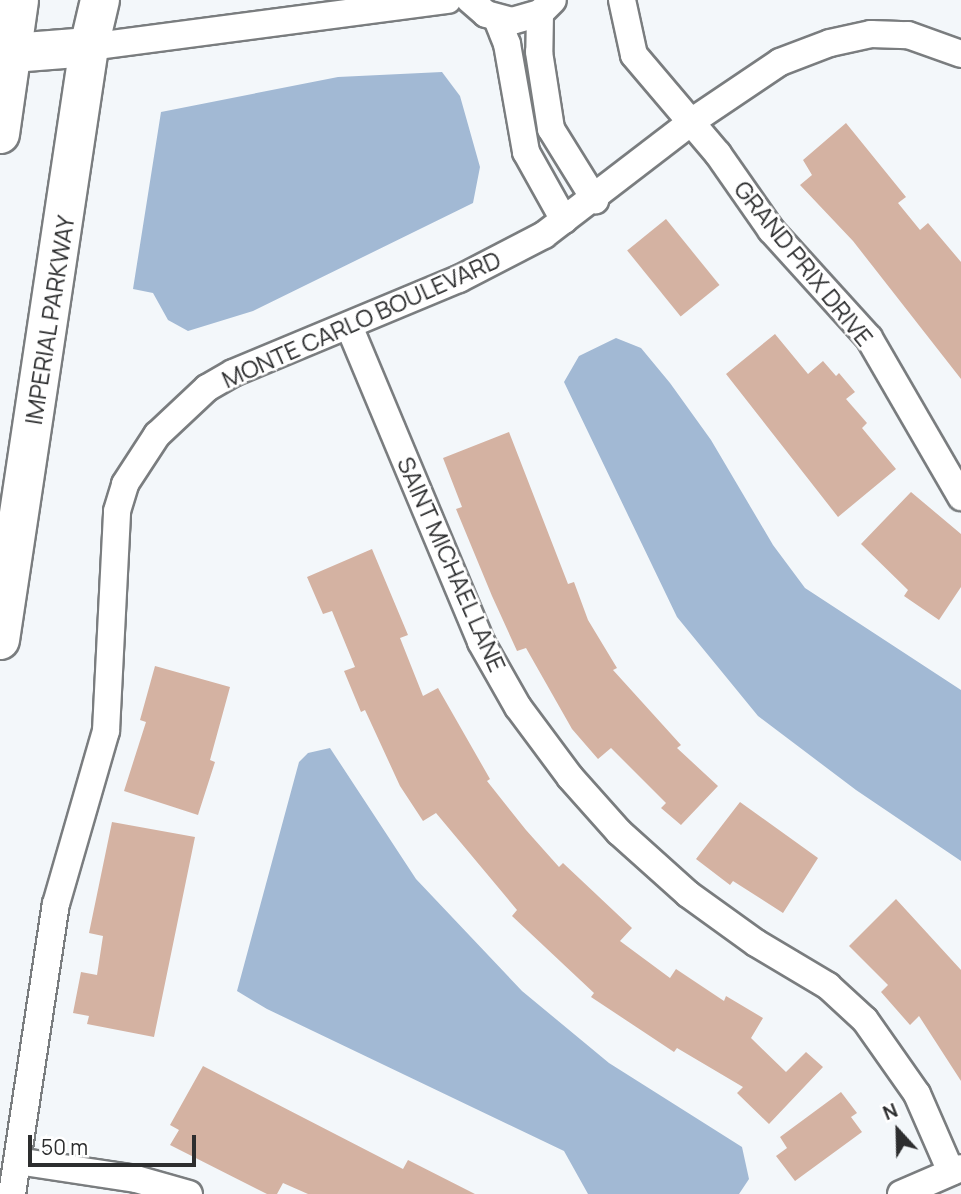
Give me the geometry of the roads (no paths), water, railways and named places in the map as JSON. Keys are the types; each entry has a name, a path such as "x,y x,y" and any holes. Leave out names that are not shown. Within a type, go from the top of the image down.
{"main road":[{"path":"0,0 39,0"},
{"path":"0,134 7,53 19,0"},
{"name":"IMPERIAL PARKWAY","path":"0,640 89,47 100,0"},
{"path":"7,53 89,47"}],"street":[{"path":"89,47 448,0"},
{"path":"470,0 497,19 519,20 546,6"},
{"name":"GRAND PRIX DRIVE","path":"622,0 634,55 691,122 771,230 869,338 961,497"},
{"path":"546,6 539,52 551,129 595,201"},
{"path":"497,19 507,44 526,152 564,220"},
{"name":"MONTE CARLO BOULEVARD","path":"12,1194 56,904 106,731 112,678 112,536 125,484 157,435 207,388 460,279 544,235 595,201 691,122 780,62 830,43 871,34 908,35 961,54"},
{"name":"SAINT MICHAEL LANE","path":"349,326 481,642 518,707 570,777 628,841 688,894 756,943 828,986 865,1020 917,1094 956,1170"},
{"path":"17,1161 136,1180 189,1194"},
{"path":"901,1194 956,1170"}],"water":[{"path":"442,72 460,96 480,167 473,203 253,311 188,331 168,320 153,293 133,289 161,112 338,77"},
{"path":"616,338 641,348 670,383 711,440 773,545 805,588 961,690 961,861 856,790 758,716 677,617 564,382 579,356"},
{"path":"330,748 416,879 522,991 609,1063 742,1147 749,1179 739,1194 588,1194 564,1151 267,1009 237,991 299,762 308,753"}]}
